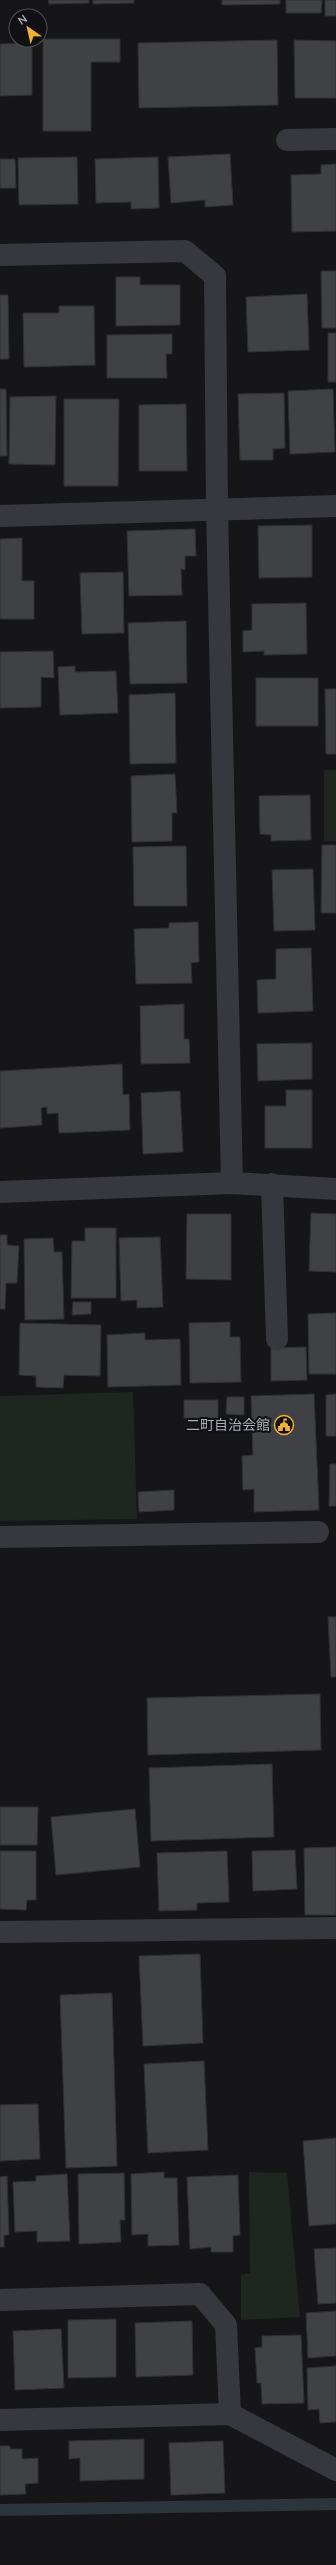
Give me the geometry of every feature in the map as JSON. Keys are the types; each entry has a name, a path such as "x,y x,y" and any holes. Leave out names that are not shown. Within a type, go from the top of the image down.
{"street":[{"path":"287,140 336,139"},
{"path":"0,255 185,251 215,276 217,509 232,1183"},
{"path":"0,516 336,506"},
{"path":"0,1192 232,1183 272,1184 336,1189"},
{"path":"272,1184 277,1338"},
{"path":"0,1537 318,1532"},
{"path":"0,1932 336,1928"},
{"path":"0,2300 200,2294 226,2325 230,2414"},
{"path":"0,2420 230,2414 336,2470"}],"shaded area":[{"path":"324,770 336,770 336,841 324,841"},
{"path":"133,1392 137,1519 0,1521 0,1396"},
{"path":"249,2172 287,2173 300,2317 241,2320 241,2275 250,2273"}],"building":[{"path":"48,0 89,0 89,3 49,4"},
{"path":"93,0 134,0 134,3 93,4"},
{"path":"222,0 280,0 280,4 222,5"},
{"path":"286,0 322,0 321,13 286,13"},
{"path":"325,0 336,0 336,16 325,16"},
{"path":"48,39 120,39 120,62 91,62 91,131 43,131 43,48 48,48"},
{"path":"277,40 278,105 139,108 138,43"},
{"path":"294,40 336,41 336,98 295,98"},
{"path":"0,44 8,44 8,48 32,48 32,95 0,96"},
{"path":"230,154 233,205 205,207 205,200 171,203 168,157"},
{"path":"77,157 78,204 19,205 18,158"},
{"path":"158,157 159,208 131,209 131,202 96,203 95,159"},
{"path":"0,159 15,159 16,188 0,188"},
{"path":"336,164 336,231 292,232 291,175 321,174 321,165"},
{"path":"321,271 336,271 336,328 322,328"},
{"path":"116,277 140,277 140,285 180,285 180,325 116,326"},
{"path":"307,294 309,350 248,352 246,297"},
{"path":"0,295 8,295 9,359 0,359"},
{"path":"59,306 94,306 95,365 24,367 23,313 59,313"},
{"path":"328,333 336,333 336,382 328,382"},
{"path":"172,334 172,354 166,354 167,378 107,378 107,335"},
{"path":"0,389 6,389 7,456 0,456"},
{"path":"333,389 335,452 290,454 288,391"},
{"path":"284,393 285,448 273,449 273,460 240,460 238,394"},
{"path":"56,396 55,465 9,464 10,397"},
{"path":"64,399 119,399 118,486 64,486"},
{"path":"186,404 187,471 139,471 139,405"},
{"path":"312,525 312,577 259,578 258,526"},
{"path":"195,529 196,556 185,556 185,570 181,569 182,595 129,596 127,531"},
{"path":"22,538 22,581 34,581 34,619 0,619 0,539"},
{"path":"123,572 124,633 82,634 80,573"},
{"path":"306,603 307,654 264,655 264,651 243,652 243,631 252,630 252,604"},
{"path":"186,621 187,683 130,684 128,623"},
{"path":"53,651 54,678 41,677 41,707 0,708 0,652"},
{"path":"75,666 75,672 116,671 118,713 60,715 58,667"},
{"path":"256,678 318,678 318,726 256,726"},
{"path":"325,689 336,689 336,754 326,754"},
{"path":"175,693 176,763 130,764 129,695"},
{"path":"175,774 177,813 172,813 172,841 132,842 131,776"},
{"path":"310,795 311,840 271,841 271,835 260,834 259,796"},
{"path":"322,845 336,845 336,913 321,913"},
{"path":"186,846 187,906 134,906 133,847"},
{"path":"313,869 315,930 274,931 272,870"},
{"path":"198,922 199,962 191,963 192,983 136,984 134,929 169,928 169,923"},
{"path":"311,948 313,1011 258,1013 257,980 276,979 276,949"},
{"path":"184,1004 184,1039 189,1039 190,1063 141,1064 140,1006"},
{"path":"312,1043 312,1079 258,1081 257,1044"},
{"path":"122,1064 123,1095 129,1094 130,1130 59,1133 58,1113 47,1114 47,1107 41,1108 42,1125 0,1128 0,1071"},
{"path":"286,1090 312,1090 312,1148 265,1148 265,1106 286,1106"},
{"path":"180,1091 183,1152 143,1154 141,1093"},
{"path":"311,1213 336,1214 336,1272 309,1271"},
{"path":"187,1214 231,1214 231,1280 186,1279"},
{"path":"85,1228 116,1228 116,1298 71,1298 72,1241 85,1241"},
{"path":"0,1235 7,1235 7,1245 19,1246 17,1283 6,1283 5,1309 0,1309"},
{"path":"160,1237 163,1307 137,1308 137,1300 121,1301 119,1238"},
{"path":"53,1238 54,1252 62,1252 64,1319 25,1320 24,1239"},
{"path":"73,1302 91,1302 91,1314 72,1315"},
{"path":"336,1313 336,1374 309,1374 308,1314"},
{"path":"230,1322 230,1337 240,1337 241,1382 190,1383 189,1323"},
{"path":"20,1323 101,1325 100,1376 64,1375 63,1388 36,1387 36,1376 19,1375"},
{"path":"145,1333 145,1340 180,1339 181,1385 108,1387 107,1335"},
{"path":"306,1347 307,1380 271,1381 271,1348"},
{"name":"二町自治会館","path":"314,1394 319,1510 254,1512 254,1489 243,1490 242,1456 253,1455 251,1396"},
{"path":"336,1394 336,1436 326,1436 326,1395"},
{"path":"227,1397 244,1397 244,1415 226,1414"},
{"path":"184,1400 218,1400 218,1418 184,1418"},
{"path":"330,1464 336,1464 336,1506 329,1506"},
{"path":"174,1490 174,1510 139,1512 138,1492"},
{"path":"328,1617 336,1617 336,1677 331,1677"},
{"path":"320,1694 321,1750 148,1755 147,1698"},
{"path":"272,1764 274,1837 151,1841 149,1768"},
{"path":"0,1807 38,1807 37,1845 0,1845"},
{"path":"135,1809 140,1867 56,1875 51,1817"},
{"path":"336,1847 336,1915 305,1915 304,1848"},
{"path":"295,1850 297,1889 253,1891 252,1851"},
{"path":"0,1851 36,1851 36,1900 27,1900 26,1910 0,1909"},
{"path":"227,1851 229,1902 197,1903 197,1910 159,1911 157,1853"},
{"path":"200,1954 203,2043 143,2046 139,1956"},
{"path":"112,1993 117,2166 66,2168 60,1995"},
{"path":"204,2061 208,2150 148,2153 144,2064"},
{"path":"38,2104 40,2159 0,2161 0,2105"},
{"path":"336,2138 336,2224 309,2226 303,2141"},
{"path":"164,2172 164,2178 177,2178 179,2245 148,2246 148,2234 132,2235 131,2174"},
{"path":"124,2173 125,2220 120,2220 121,2242 79,2244 78,2174"},
{"path":"67,2174 70,2241 37,2242 37,2231 15,2232 13,2182 36,2181 36,2176"},
{"path":"238,2175 240,2235 233,2236 233,2252 211,2252 211,2247 190,2249 187,2177"},
{"path":"7,2176 9,2235 4,2235 4,2247 0,2247 0,2177"},
{"path":"336,2248 336,2303 318,2304 314,2249"},
{"path":"336,2311 336,2356 308,2358 306,2313"},
{"path":"116,2319 116,2377 68,2378 68,2320"},
{"path":"192,2321 193,2375 136,2377 135,2323"},
{"path":"61,2329 64,2388 15,2390 13,2331"},
{"path":"301,2335 304,2403 262,2404 261,2383 257,2383 255,2348 262,2347 262,2336"},
{"path":"336,2366 336,2422 320,2423 319,2409 308,2410 307,2368"},
{"path":"144,2439 144,2479 80,2481 80,2458 69,2459 69,2441"},
{"path":"223,2441 225,2493 171,2495 169,2443"},
{"path":"0,2446 10,2446 10,2449 22,2449 22,2459 38,2458 38,2483 25,2484 26,2494 0,2495"}],"waterway":[{"path":"0,2510 336,2504"}],"place":[{"name":"二町自治会館","path":"284,1425"}]}
